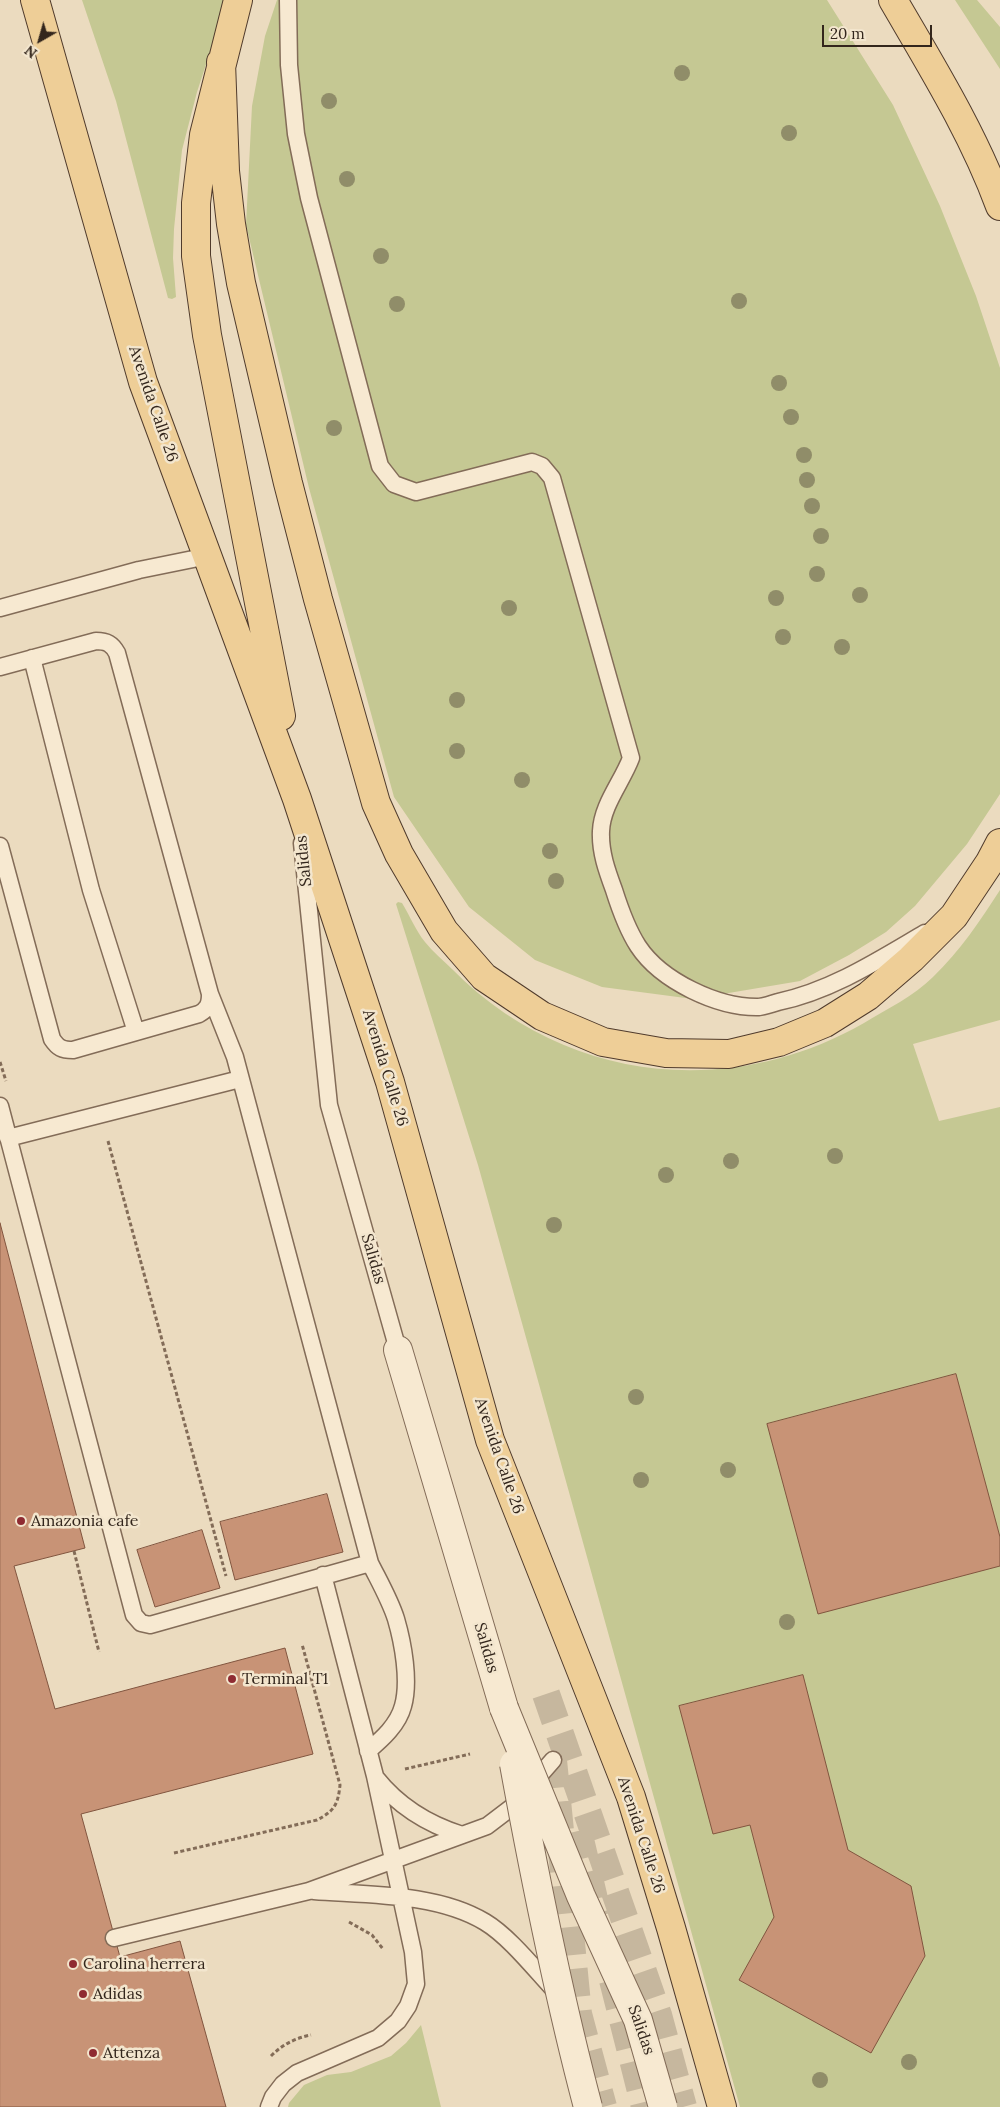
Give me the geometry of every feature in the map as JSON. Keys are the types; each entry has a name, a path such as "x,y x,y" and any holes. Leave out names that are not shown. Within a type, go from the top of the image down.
{"main road":[{"name":"Avenida Calle 26","path":"35,0 143,382 297,799 390,1082 490,1440 630,1797 671,1928 722,2107"},
{"name":"Avenida Calle 26","path":"238,0 204,134 198,170 196,264 209,345 297,799"},
{"path":"897,7 966,127 987,170 1000,206"},
{"path":"221,62 225,171 231,224 253,340 318,599 376,804 399,854 444,931 484,976 542,1016 603,1042 666,1052 729,1054 779,1042 826,1023 868,996 911,959 954,916 990,862 1000,843"}],"street":[{"name":"Salidas","path":"398,1350 504,1708 577,1888 638,2020 649,2050 663,2107"},
{"name":"Salidas","path":"504,1708 539,1898 566,2021 588,2107"}],"lane":[{"path":"288,0 289,65 300,152 309,198 380,466 394,484 416,492 532,462 542,466 552,478 629,745 631,758 606,808 601,830 604,861 620,910 638,947 661,972 690,990 723,1002 760,1006 802,997 869,966 954,916"},
{"path":"0,608 139,570 208,556"},
{"path":"0,666 96,641 105,641 113,645 117,653 210,994 235,1057 370,1563 396,1618 406,1688 403,1708 387,1736 368,1751"},
{"path":"32,658 91,890 136,1032"},
{"name":"Salidas","path":"297,799 329,1105 398,1350"},
{"path":"0,846 52,1039 56,1046 64,1050 73,1050 199,1014 206,1010 210,1003 210,994"},
{"path":"8,1138 240,1078"},
{"path":"0,1106 134,1616 141,1623 150,1625 370,1563"},
{"path":"269,2107 282,2084 297,2073 378,2038 398,2021 408,2006 416,1984 413,1952 375,1776 323,1575"},
{"path":"114,1938 309,1891 487,1826 512,1807 552,1760"},
{"path":"375,1776 394,1798 410,1812 445,1830 462,1835"},
{"path":"309,1891 402,1898 437,1904 466,1913 486,1922 578,2014"}],"path":[{"path":"100,1114 227,1580"},
{"path":"74,1551 99,1652"},
{"path":"174,1853 316,1820 331,1812 339,1798 340,1785 302,1644"},
{"path":"397,1771 470,1754"},
{"path":"342,1920 372,1935 383,1949 386,1957"},
{"path":"266,2060 279,2048 300,2037 318,2033"}],"green space":[{"path":"82,0 227,0 197,92 182,150 174,229 173,258 176,297 172,299 168,298 116,101"},
{"path":"277,0 827,0 893,105 940,206 976,296 1000,368 1000,794 967,844 915,906 886,932 849,955 800,981 693,999 602,987 535,960 469,907 394,797 309,488 246,225 252,106 265,36"},
{"path":"955,0 977,0 1000,27 1000,69"},
{"path":"1000,890 1000,1020 913,1044 939,1121 1000,1107 1000,2107 740,2107 478,1165 396,904 398,902 402,903 425,942 452,969 496,1007 544,1036 595,1056 649,1068 703,1070 758,1063 812,1048 864,1023 900,1002 926,984 952,957"},
{"path":"421,2025 441,2107 288,2107 289,2103 304,2085 327,2075 351,2072 391,2056 406,2043"}],"building":[{"name":"Terminal T1","path":"0,1223 85,1548 14,1566 55,1709 285,1648 313,1754 81,1814 120,1957 180,1941 226,2107 0,2107"},
{"path":"956,1374 1000,1537 1000,1566 818,1614 767,1424"},
{"path":"327,1494 343,1552 235,1580 220,1522"},
{"path":"202,1530 220,1588 155,1607 137,1550"},
{"path":"803,1675 848,1850 911,1886 925,1956 871,2053 739,1980 774,1917 750,1825 713,1834 679,1706"}],"tunnel":[{"path":"546,1694 658,2015 683,2107"},
{"path":"553,1760 578,2014 603,2107"},
{"path":"578,1831 598,1916"},
{"path":"613,1980 645,2107"}],"place":[{"name":"Amazonia cafe","path":"21,1521"},
{"name":"Terminal T1","path":"232,1679"},
{"name":"Carolina herrera","path":"73,1964"},
{"name":"Adidas","path":"83,1994"},
{"name":"Attenza","path":"93,2053"}]}
